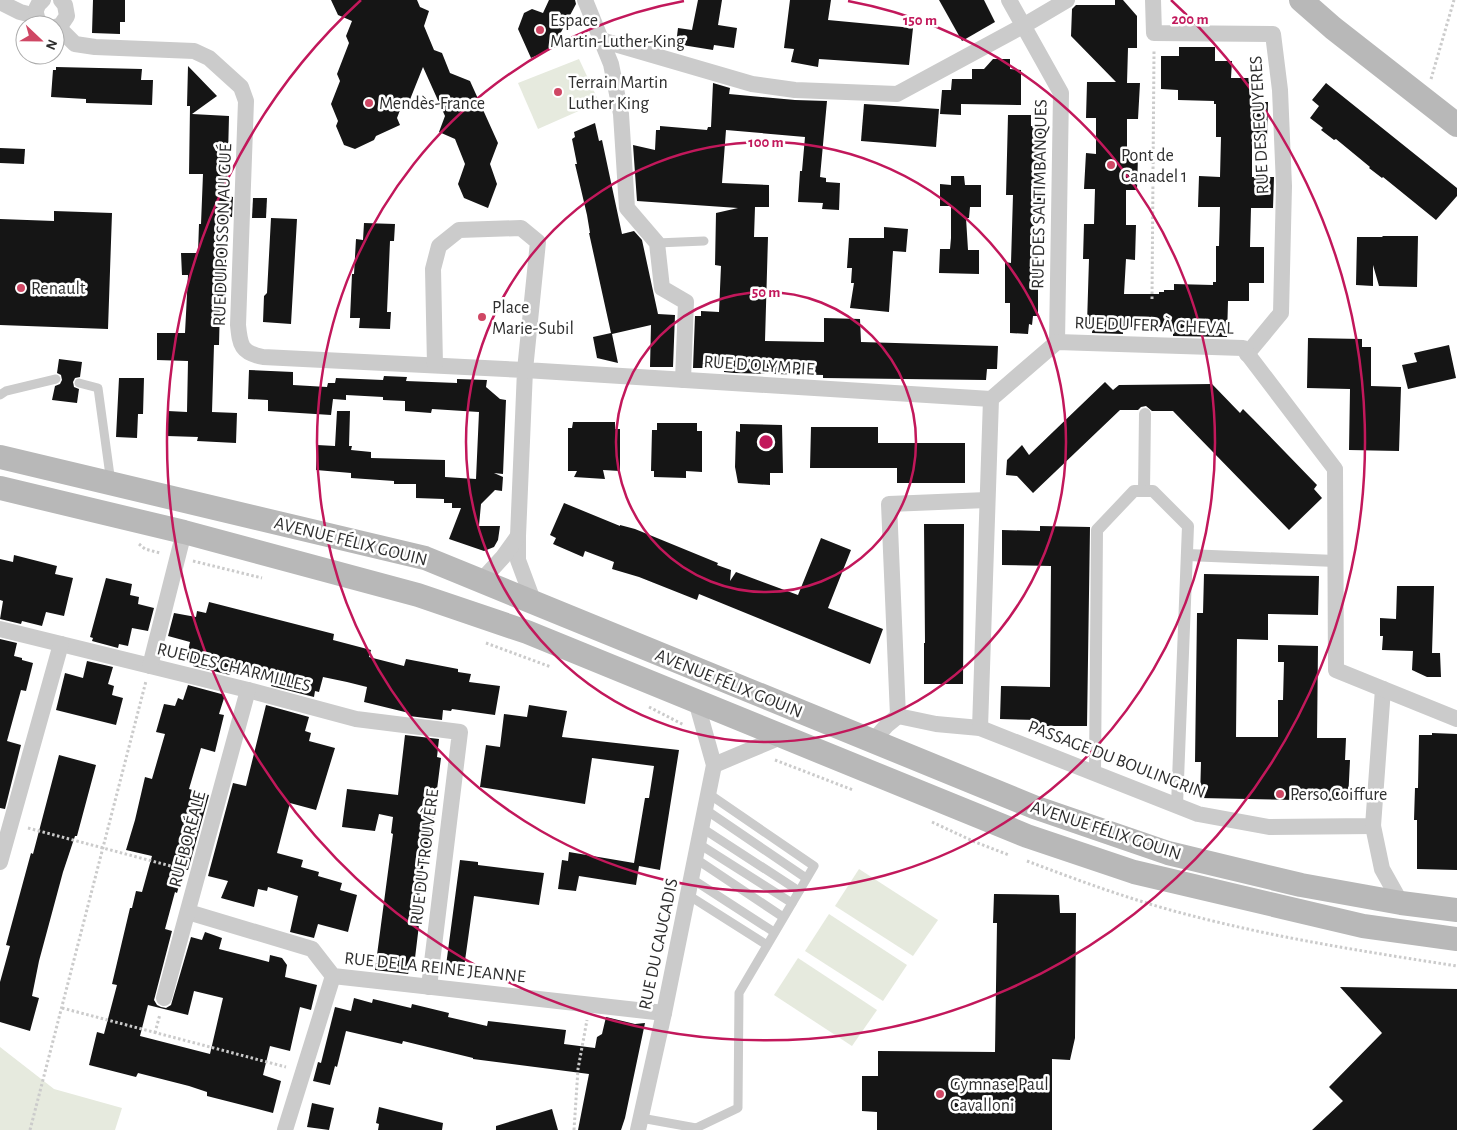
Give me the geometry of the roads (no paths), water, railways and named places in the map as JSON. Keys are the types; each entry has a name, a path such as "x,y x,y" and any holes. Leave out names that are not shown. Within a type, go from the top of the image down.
{"main road":[{"path":"1301,0 1333,28 1457,125"},
{"name":"AVENUE FÉLIX GOUIN","path":"0,457 425,558 1034,807 1168,853 1301,885 1401,903 1457,910"},
{"name":"AVENUE FÉLIX GOUIN","path":"0,488 184,532 418,595 527,632 1027,836 1134,872 1362,926 1457,939"}],"street":[{"path":"42,15 37,7 43,0"},
{"path":"61,0 65,6 67,16 65,19"},
{"path":"585,0 611,64 621,114 626,208 657,243 662,288 686,302 683,380"},
{"name":"RUE DES SALTIMBANQUES","path":"1009,0 1061,93 1057,342"},
{"path":"601,40 752,84 795,90 897,94 1067,0"},
{"name":"RUE DES ECUYERES","path":"1153,0 1154,33 1273,34 1280,90 1284,186 1281,313 1248,354"},
{"path":"0,2 27,15"},
{"name":"RUE DU POISSON AU GUÉ","path":"65,37 74,44 95,47 194,51 209,58 241,88 246,101 238,325 240,342 244,350 262,357 525,370"},
{"path":"435,366 433,269 439,246 459,230 521,228 538,242 525,370 518,536 518,560 534,603"},
{"name":"RUE DU FER À CHEVAL","path":"991,399 1057,342 1243,348 1335,470 1336,670 1457,719"},
{"name":"RUE D'OLYMPIE","path":"525,370 991,399"},
{"path":"980,728 991,399"},
{"path":"1144,490 1145,414"},
{"path":"1096,772 1097,530 1134,491 1152,491 1188,526 1177,805"},
{"path":"872,742 898,716 889,504 987,500"},
{"path":"150,666 184,532"},
{"path":"481,581 503,557 518,536"},
{"path":"1186,555 1335,561"},
{"name":"RUE DES CHARMILLES","path":"0,629 248,690 356,719 460,732"},
{"path":"0,862 61,644"},
{"path":"1383,689 1373,826 1382,869 1401,903"},
{"name":"RUE BORÉALE","path":"164,998 248,690"},
{"name":"RUE DU CAUCADIS","path":"639,1124 692,879 714,765 696,701"},
{"name":"PASSAGE DU BOULINGRIN","path":"898,716 936,724 980,728 1096,772 1198,814 1270,827 1373,826"},
{"name":"RUE DU TROUVÈRE","path":"429,987 460,732"},
{"path":"714,765 783,736"},
{"name":"RUE DE LA REINE JEANNE","path":"188,912 312,949 333,976 664,1013"},
{"path":"285,1130 333,976"}],"lane":[{"path":"657,243 704,241"},
{"path":"0,396 6,391 56,379"},
{"path":"80,383 98,388 112,483"},
{"path":"707,802 806,878"},
{"path":"639,1124 696,1128 738,1108 739,993 814,866 707,802"},
{"path":"699,844 799,891"},
{"path":"699,844 792,903"},
{"path":"699,844 783,917"},
{"path":"692,879 774,932"},
{"path":"688,895 767,945"}],"place":[{"name":"Espace Martin-Luther-King","path":"540,30"},
{"name":"Terrain Martin Luther King","path":"558,92"},
{"name":"Mendès-France","path":"369,103"},
{"name":"Pont de Canadel 1","path":"1111,165"},
{"name":"Renault","path":"21,288"},
{"name":"Place Marie-Subil","path":"482,317"},
{"name":"Perso Coiffure","path":"1280,794"},
{"name":"Gymnase Paul Cavalloni","path":"940,1094"}]}
